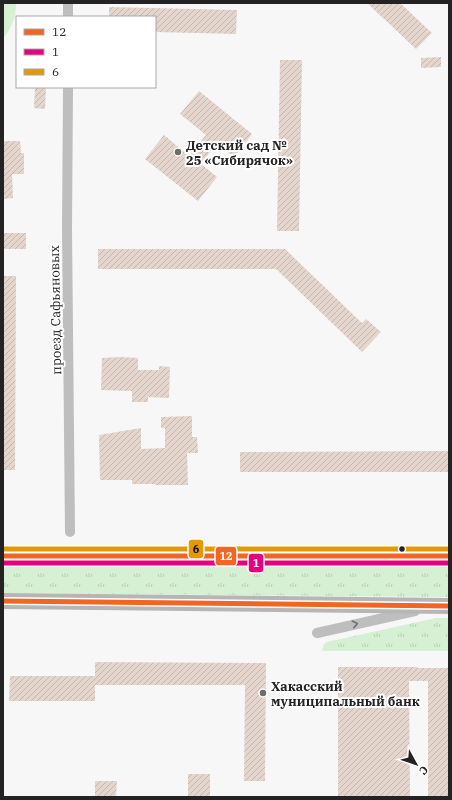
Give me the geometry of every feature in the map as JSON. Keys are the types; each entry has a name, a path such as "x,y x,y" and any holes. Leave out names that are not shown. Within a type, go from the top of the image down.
{"main road":[{"path":"3,556 449,556"},
{"path":"3,601 444,605"}],"street":[{"path":"68,3 68,16"},
{"name":"проезд Сафьяновых","path":"68,88 67,229 70,532"},
{"path":"317,633 444,605"}],"green space":[{"path":"3,3 16,3 13,22 3,38"},
{"path":"449,563 449,597 3,593 3,564"},
{"path":"436,618 449,618 449,651 322,651 324,644 327,642"}],"building":[{"path":"367,3 400,3 432,33 416,49"},
{"path":"109,7 237,10 236,34 156,32 156,16 109,16"},
{"path":"441,57 441,67 421,68 421,58"},
{"path":"280,60 302,60 299,231 277,231"},
{"path":"35,88 46,88 45,109 34,108"},
{"path":"199,91 252,134 234,157 217,143 201,164 217,177 198,201 145,159 164,135 189,156 206,135 180,114"},
{"path":"3,141 20,141 21,153 24,153 24,174 12,174 13,198 3,199"},
{"path":"3,233 26,233 26,249 3,249"},
{"path":"98,249 285,249 362,323 366,319 381,332 362,352 276,269 98,269"},
{"path":"3,276 16,276 15,470 3,470"},
{"path":"102,358 138,358 138,370 159,370 159,366 170,367 169,398 148,397 148,402 132,402 132,391 101,390"},
{"path":"192,416 192,437 197,437 198,453 187,453 188,485 132,484 132,480 100,480 99,435 141,428 141,449 165,448 165,428 161,428 161,417"},
{"path":"449,451 449,472 240,472 240,452"},
{"path":"95,662 266,663 265,781 244,781 245,685 95,685 95,701 9,701 10,676 95,676"},
{"path":"338,667 449,668 449,797 428,797 428,681 409,681 410,797 338,797"},
{"path":"188,774 210,774 210,797 188,797"},
{"path":"95,781 117,781 116,797 95,797"}],"transit line":[{"name":"6","path":"3,549 449,549"},
{"name":"12","path":"3,556 449,556"},
{"name":"1","path":"3,563 449,563"},
{"name":"12","path":"3,601 449,606"}],"place":[{"name":"Детский сад № 25 «Сибирячок»","path":"178,152"},
{"name":"Хакасский муниципальный банк","path":"263,693"}]}
